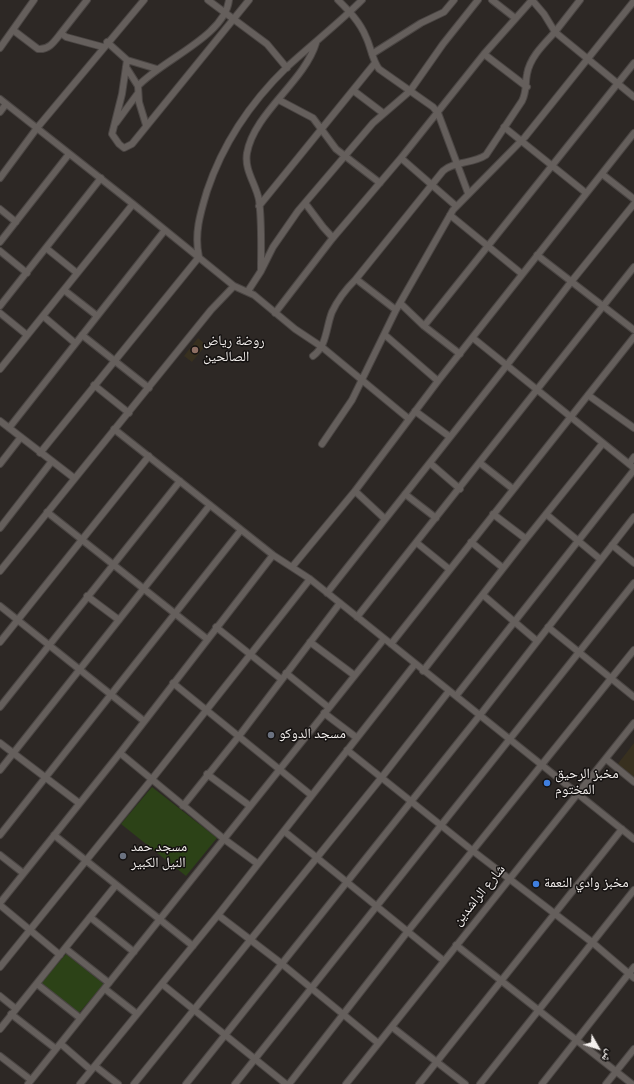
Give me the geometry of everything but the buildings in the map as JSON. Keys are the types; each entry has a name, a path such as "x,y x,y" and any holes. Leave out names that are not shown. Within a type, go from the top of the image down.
{"street":[{"path":"0,48 34,0"},
{"path":"13,30 38,49 43,50 52,45 87,0"},
{"path":"0,178 37,128 105,44 144,0"},
{"path":"208,0 267,44 287,68"},
{"path":"114,126 138,90 157,69 204,37 216,26 225,13 229,0"},
{"path":"127,60 112,134 124,148 132,144 248,0"},
{"path":"338,0 350,12 366,36 375,63 379,69 433,107 438,113 468,193"},
{"path":"40,452 199,257 196,240 198,223 219,160 232,134 247,113 287,68 362,0"},
{"path":"372,54 421,23 444,12 454,0"},
{"path":"248,291 282,234 305,203 364,133 383,113 410,91 443,44 478,0"},
{"path":"492,0 515,18"},
{"path":"275,313 333,238 438,113 484,54 532,0 544,14 555,32 634,97"},
{"path":"313,356 322,347 333,310 356,278 430,185 446,168 486,156 525,96 530,66 542,46 580,0"},
{"path":"322,444 352,400 396,310 450,214 468,193 522,140 634,1"},
{"path":"61,34 72,39 105,44 127,60 157,69"},
{"path":"261,271 259,206 257,193 246,164 247,152 258,129 307,62 316,43"},
{"path":"484,54 527,87"},
{"path":"259,206 354,91 375,63"},
{"path":"424,326 634,63"},
{"path":"126,67 138,90 139,102 146,125"},
{"path":"354,91 383,113"},
{"path":"0,99 101,178 234,286 248,291 275,313 322,347 409,419"},
{"path":"279,100 310,116 322,129 332,146 380,183"},
{"path":"0,112 6,104"},
{"path":"504,127 586,193"},
{"path":"292,567 355,491 438,381 634,133"},
{"path":"0,242 70,154"},
{"path":"401,158 430,185 456,206"},
{"path":"602,174 634,199"},
{"path":"0,306 101,178"},
{"path":"305,203 322,227 333,238"},
{"path":"0,369 133,204"},
{"path":"327,593 634,204"},
{"path":"0,209 16,222"},
{"path":"450,214 522,274"},
{"path":"9,428 96,315 165,230"},
{"path":"46,248 77,273"},
{"path":"0,251 27,273"},
{"path":"537,255 602,307 634,330"},
{"path":"357,617 538,391 634,267"},
{"path":"356,278 396,310"},
{"path":"0,571 114,429 129,413 212,310 234,286"},
{"path":"64,290 96,315"},
{"path":"400,303 424,326 460,354"},
{"path":"0,313 27,335"},
{"path":"42,316 75,344"},
{"path":"82,335 148,388"},
{"path":"385,335 438,381"},
{"path":"391,644 634,337"},
{"path":"473,338 632,467"},
{"path":"94,385 129,413"},
{"path":"588,395 634,428"},
{"path":"415,411 450,437"},
{"path":"0,421 74,478"},
{"path":"114,429 273,555 310,579 634,839"},
{"path":"0,464 21,437"},
{"path":"423,671 603,443"},
{"path":"0,642 149,456"},
{"path":"456,696 579,540 632,467 634,457"},
{"path":"0,527 52,461"},
{"path":"430,463 460,489"},
{"path":"480,463 513,489"},
{"path":"0,707 180,481"},
{"path":"355,491 385,519"},
{"path":"405,494 436,518"},
{"path":"0,770 210,505"},
{"path":"47,512 207,638"},
{"path":"493,514 526,539"},
{"path":"546,514 600,559"},
{"path":"186,1084 480,715 634,517"},
{"path":"0,835 241,530"},
{"path":"471,542 503,568"},
{"path":"417,543 449,569"},
{"path":"612,545 634,563"},
{"path":"60,955 0,904 23,873 120,753 207,638 273,555"},
{"path":"0,967 152,779 310,579"},
{"path":"235,1084 312,989 376,906 511,740 634,583"},
{"path":"483,594 537,641"},
{"path":"87,596 119,620"},
{"path":"183,806 207,774 239,736 281,679 340,604"},
{"path":"0,606 144,721"},
{"path":"216,627 281,679"},
{"path":"548,627 634,697"},
{"path":"0,1056 30,1082 80,1018 161,920 328,707 384,639"},
{"path":"310,642 354,675"},
{"path":"289,1084 342,1014 634,650"},
{"path":"80,1084 218,915 415,664"},
{"path":"286,673 328,707"},
{"path":"173,683 311,795"},
{"path":"134,1084 382,777 449,691"},
{"path":"324,713 357,738"},
{"name":"شارع الراشدين","path":"346,1084 634,723"},
{"path":"0,743 79,803"},
{"path":"347,750 509,879 593,943 631,976"},
{"path":"120,753 224,839 258,864"},
{"path":"606,759 634,782"},
{"path":"207,774 250,806"},
{"path":"418,1084 502,981 554,913 622,829"},
{"path":"284,831 444,961"},
{"path":"54,835 192,946"},
{"path":"0,855 23,873"},
{"path":"0,1029 116,885"},
{"path":"480,1084 538,1009 593,943 634,890"},
{"path":"218,915 282,964 378,1043"},
{"path":"90,917 134,952"},
{"path":"456,946 632,1084"},
{"path":"66,948 109,983"},
{"path":"542,1084 576,1040 631,976 634,967"},
{"path":"37,984 80,1018"},
{"path":"162,984 286,1084"},
{"path":"105,989 137,1014"},
{"path":"0,996 14,1012 56,1049"},
{"path":"392,1026 465,1084"},
{"path":"61,1044 93,1068 118,1084"},
{"path":"606,1084 634,1049"}],"shaded area":[{"name":"روضة رياض الصالحين","path":"198,338 206,345 192,362 184,356"},
{"path":"634,743 634,778 617,765"}],"green space":[{"path":"152,787 217,838 186,876 121,824"},
{"path":"66,954 104,984 79,1013 41,983"}],"place":[{"name":"روضة رياض الصالحين","path":"195,350"},
{"name":"مسجد الدوكو","path":"271,735"},
{"name":"مخبز الرحيق المختوم","path":"547,783"},
{"name":"مسجد حمد النيل الكبير","path":"123,856"},
{"name":"مخبز وادي النعمة","path":"536,884"}]}
